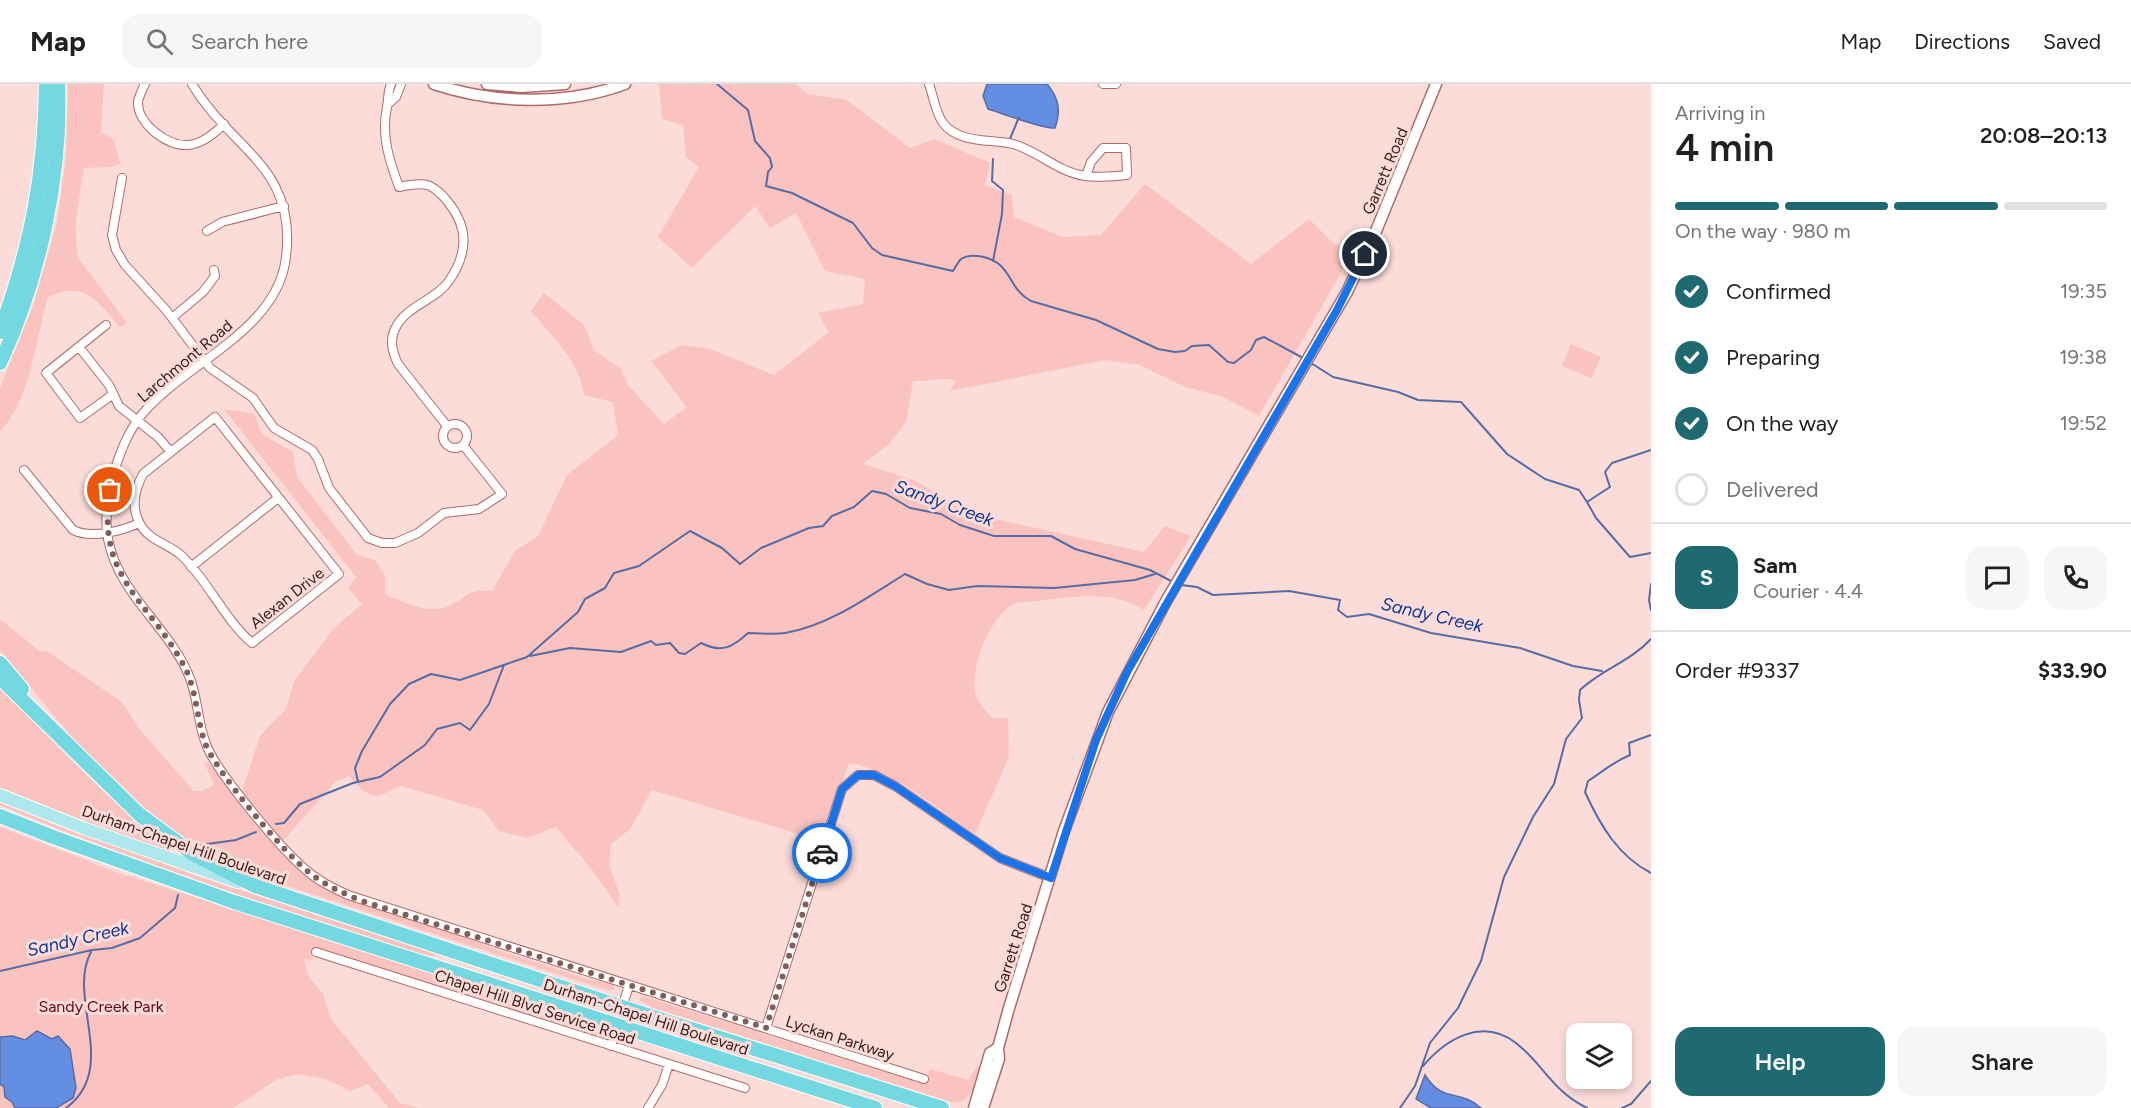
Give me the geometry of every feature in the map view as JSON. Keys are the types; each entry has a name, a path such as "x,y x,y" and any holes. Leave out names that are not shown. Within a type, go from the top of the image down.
{"highway":[{"path":"0,332 30,238 44,140 46,84"},
{"path":"0,363 24,301 46,214 56,145 58,84"},
{"path":"0,663 96,774"},
{"path":"0,678 140,815 181,846 237,878 279,896"},
{"name":"Durham-Chapel Hill Boulevard","path":"0,816 153,874 875,1108"},
{"name":"Durham-Chapel Hill Boulevard","path":"279,896 942,1108"},
{"path":"525,996 613,1013 619,1012 622,1007"},
{"path":"618,1026 632,1020 747,1046"}],"main road":[{"name":"Durham-Chapel Hill Boulevard","path":"0,795 83,828 279,896"}],"street":[{"path":"145,84 138,101 143,120 158,134 178,145 189,145 206,139 224,124"},
{"name":"Larchmont Road","path":"192,84 269,174 284,206 287,222 285,262 270,300 257,318 156,400 136,422 123,447 114,472 107,505 107,531 113,560 125,584 177,653 189,675 206,744 223,774 235,788"},
{"path":"391,84 386,94 388,104 384,120 384,137 399,187 415,184 436,190 462,222 465,236 459,264 448,283 438,293 400,320 392,336 393,354 398,364 447,426"},
{"path":"388,104 396,97 402,84"},
{"path":"434,84 479,95 536,100 581,95 626,84"},
{"path":"487,84 521,87 565,84"},
{"path":"929,84 944,124 958,133 983,142 1012,144 1029,150 1061,170 1086,176 1126,175 1126,148 1103,148 1091,162 1086,176"},
{"path":"1103,84 1116,84"},
{"name":"Garrett Road","path":"982,1108 999,1059 998,1048 1076,795 1104,720 1169,596 1347,292 1372,239 1436,84"},
{"path":"122,178 112,219 113,242 125,265 172,318 204,361 221,378 253,398 274,428 312,450 318,459 329,488 362,532 375,542 395,543 418,533 444,513 479,509 502,494 463,445"},
{"path":"207,231 222,222 284,206"},
{"path":"172,318 203,292 214,276 214,270"},
{"path":"106,326 46,373 80,418 112,395"},
{"path":"79,347 109,385 118,406 158,437 170,451"},
{"name":"Alexan Drive","path":"215,417 339,574 252,643 177,552 152,539 139,523 134,500 138,484 143,474 170,451 215,417"},
{"path":"454,423 465,428 467,439 463,445 455,448 447,445 443,438 447,426 454,423"},
{"path":"24,470 73,530 87,534 124,529 139,523"},
{"path":"191,567 278,498"},
{"path":"766,1028 842,789 858,775 874,775 895,786 1000,858 1051,878"},
{"name":"Lyckan Parkway","path":"235,788 295,860 334,889 359,900 924,1079"},
{"name":"Chapel Hill Blvd Service Road","path":"316,952 745,1088"},
{"path":"622,1007 629,986"},
{"path":"611,1046 618,1026"},
{"name":"Garrett Road","path":"974,1108 990,1053 998,1048"},
{"path":"648,1108 658,1093 669,1064"}],"green space":[{"path":"68,84 104,84 101,132 114,140 120,164 111,167 84,168 75,225 78,258 127,323 120,327 97,301 81,292 61,292 48,297 26,385 11,418 0,432 0,388 34,303 57,222 66,158"},
{"path":"659,84 795,84 808,94 847,100 910,148 934,139 990,163 985,185 1012,195 1014,217 1063,237 1101,235 1145,184 1251,264 1309,219 1332,242 1353,252 1259,416 1221,396 1185,387 1140,365 1105,360 950,391 956,381 945,379 913,381 906,422 888,445 863,464 916,481 968,513 1144,552 1165,526 1191,536 1144,610 1119,599 1078,597 1016,603 1002,613 994,623 978,660 975,673 976,696 992,718 1008,718 1009,757 975,834 899,782 866,767 849,763 819,848 802,835 652,790 630,829 611,844 609,865 620,895 618,907 593,871 556,827 527,838 499,831 483,810 401,786 376,797 363,791 349,776 335,782 283,841 242,791 260,736 286,709 294,681 333,629 362,604 348,588 356,577 224,409 254,414 262,434 293,452 297,477 357,555 375,560 385,576 385,594 424,608 441,608 449,606 472,592 492,591 515,551 538,536 567,475 618,435 613,402 584,395 582,383 571,361 531,311 544,293 584,325 594,350 621,369 628,385 664,424 687,407 651,361 682,345 710,349 774,375 829,332 818,313 863,304 865,279 825,271 796,213 770,228 755,206 692,268 658,237 699,167 686,157 683,125 662,119"},
{"path":"1571,344 1601,357 1591,378 1562,366"},
{"path":"0,619 39,651 48,652 122,702 140,730 194,791 201,791 214,785 204,762 208,762 258,821 335,893 366,906 448,930 492,948 590,980 612,984 615,988 611,991 603,989 257,876 185,840 117,786 79,746 0,650"},
{"path":"0,687 101,789 168,844 171,851 126,839 0,789"},
{"path":"0,801 194,875 439,955 432,956 402,949 181,875 0,805"},
{"name":"Sandy Creek Park","path":"0,827 116,872 600,1027 604,1031 602,1036 595,1036 316,948 312,953 313,959 309,961 304,958 308,976 323,994 330,1018 400,1103 419,1108 389,1108 368,1084 350,1091 326,1079 298,1074 278,1079 233,1108 0,1108"},
{"path":"643,996 920,1083 925,1082 930,1069 968,1080 978,1065 979,1069 974,1087 968,1097 958,1102 951,1102 653,1008 639,1000"}],"water":[{"path":"987,84 1047,84 1058,105 1055,128 1033,124 988,109 983,96"},
{"path":"37,1031 52,1039 58,1036 70,1049 76,1088 73,1098 56,1108 15,1108 12,1102 5,1097 4,1087 0,1084 0,1037 13,1036 25,1040"},
{"path":"1425,1075 1438,1090 1466,1098 1481,1108 1431,1108 1416,1099"}],"waterway":[{"path":"717,84 748,110 755,141 770,158 772,167 768,172 766,186 792,193 853,223 872,248 882,255 953,271 960,260 965,257 987,258 1001,266 1020,293 1031,301 1096,320 1158,349 1175,352 1185,351 1192,346 1209,345 1228,362 1234,363 1251,350 1256,340 1264,337 1303,358"},
{"path":"1010,139 1019,117"},
{"path":"993,159 992,181 1003,190 1002,214 993,261"},
{"path":"1311,363 1333,377 1398,392 1418,400 1461,402 1507,454 1545,479 1579,490 1587,502"},
{"path":"1651,450 1612,463 1605,472 1610,487 1587,502 1596,518 1630,557 1651,553"},
{"name":"Sandy Creek","path":"358,782 355,768 362,751 390,704 409,684 431,674 460,680 527,657 578,612 585,599 605,588 614,573 639,566 690,531 722,548 740,564 761,548 809,528 823,526 832,516 854,507 872,491 886,494 910,508 941,514 960,525 994,536 1051,536 1075,549 1150,570 1173,582"},
{"path":"530,656 570,648 621,652 651,641 656,645 670,643 679,653 685,654 701,643 715,648 726,647 748,633 785,633 817,624 847,610 905,574 927,584 949,590 977,586 1054,588 1135,580 1155,574"},
{"path":"1651,584 1649,600 1651,610"},
{"name":"Sandy Creek","path":"1181,585 1197,587 1213,595 1289,591 1340,600 1338,610 1347,617 1369,614 1431,633 1520,648 1573,666 1602,671"},
{"path":"1400,1108 1415,1086 1430,1043 1458,1008 1481,961 1504,877 1533,817 1554,784 1566,739 1582,718 1580,690 1643,647 1651,639"},
{"name":"Sandy Creek","path":"276,824 284,823 300,804 353,783 380,777 425,745 437,729 460,723 470,730 489,704 504,665"},
{"path":"1651,735 1629,743 1630,755 1588,781 1585,792 1611,838 1629,858 1651,873"},
{"name":"Sandy Creek","path":"200,845 236,840 256,832"},
{"name":"Sandy Creek","path":"0,971 92,950 112,948 140,938 175,908 178,895"},
{"path":"66,1108 82,1092 89,1073 91,1053 84,990 85,970 91,952"},
{"path":"1423,1066 1442,1047 1465,1035 1478,1032 1503,1035 1526,1051 1565,1093 1587,1108"},
{"path":"1622,1108 1631,1104 1651,1081"}],"way so far":[{"path":"110,490 106,523 113,560 134,598 177,653 189,675 201,729 213,759 288,853 313,876 334,889 359,900 766,1028 822,853"}],"route":[{"path":"822,853 842,789 858,775 874,775 895,786 1000,858 1051,878 1064,831 1096,740 1127,672 1337,310 1365,254"}]}
